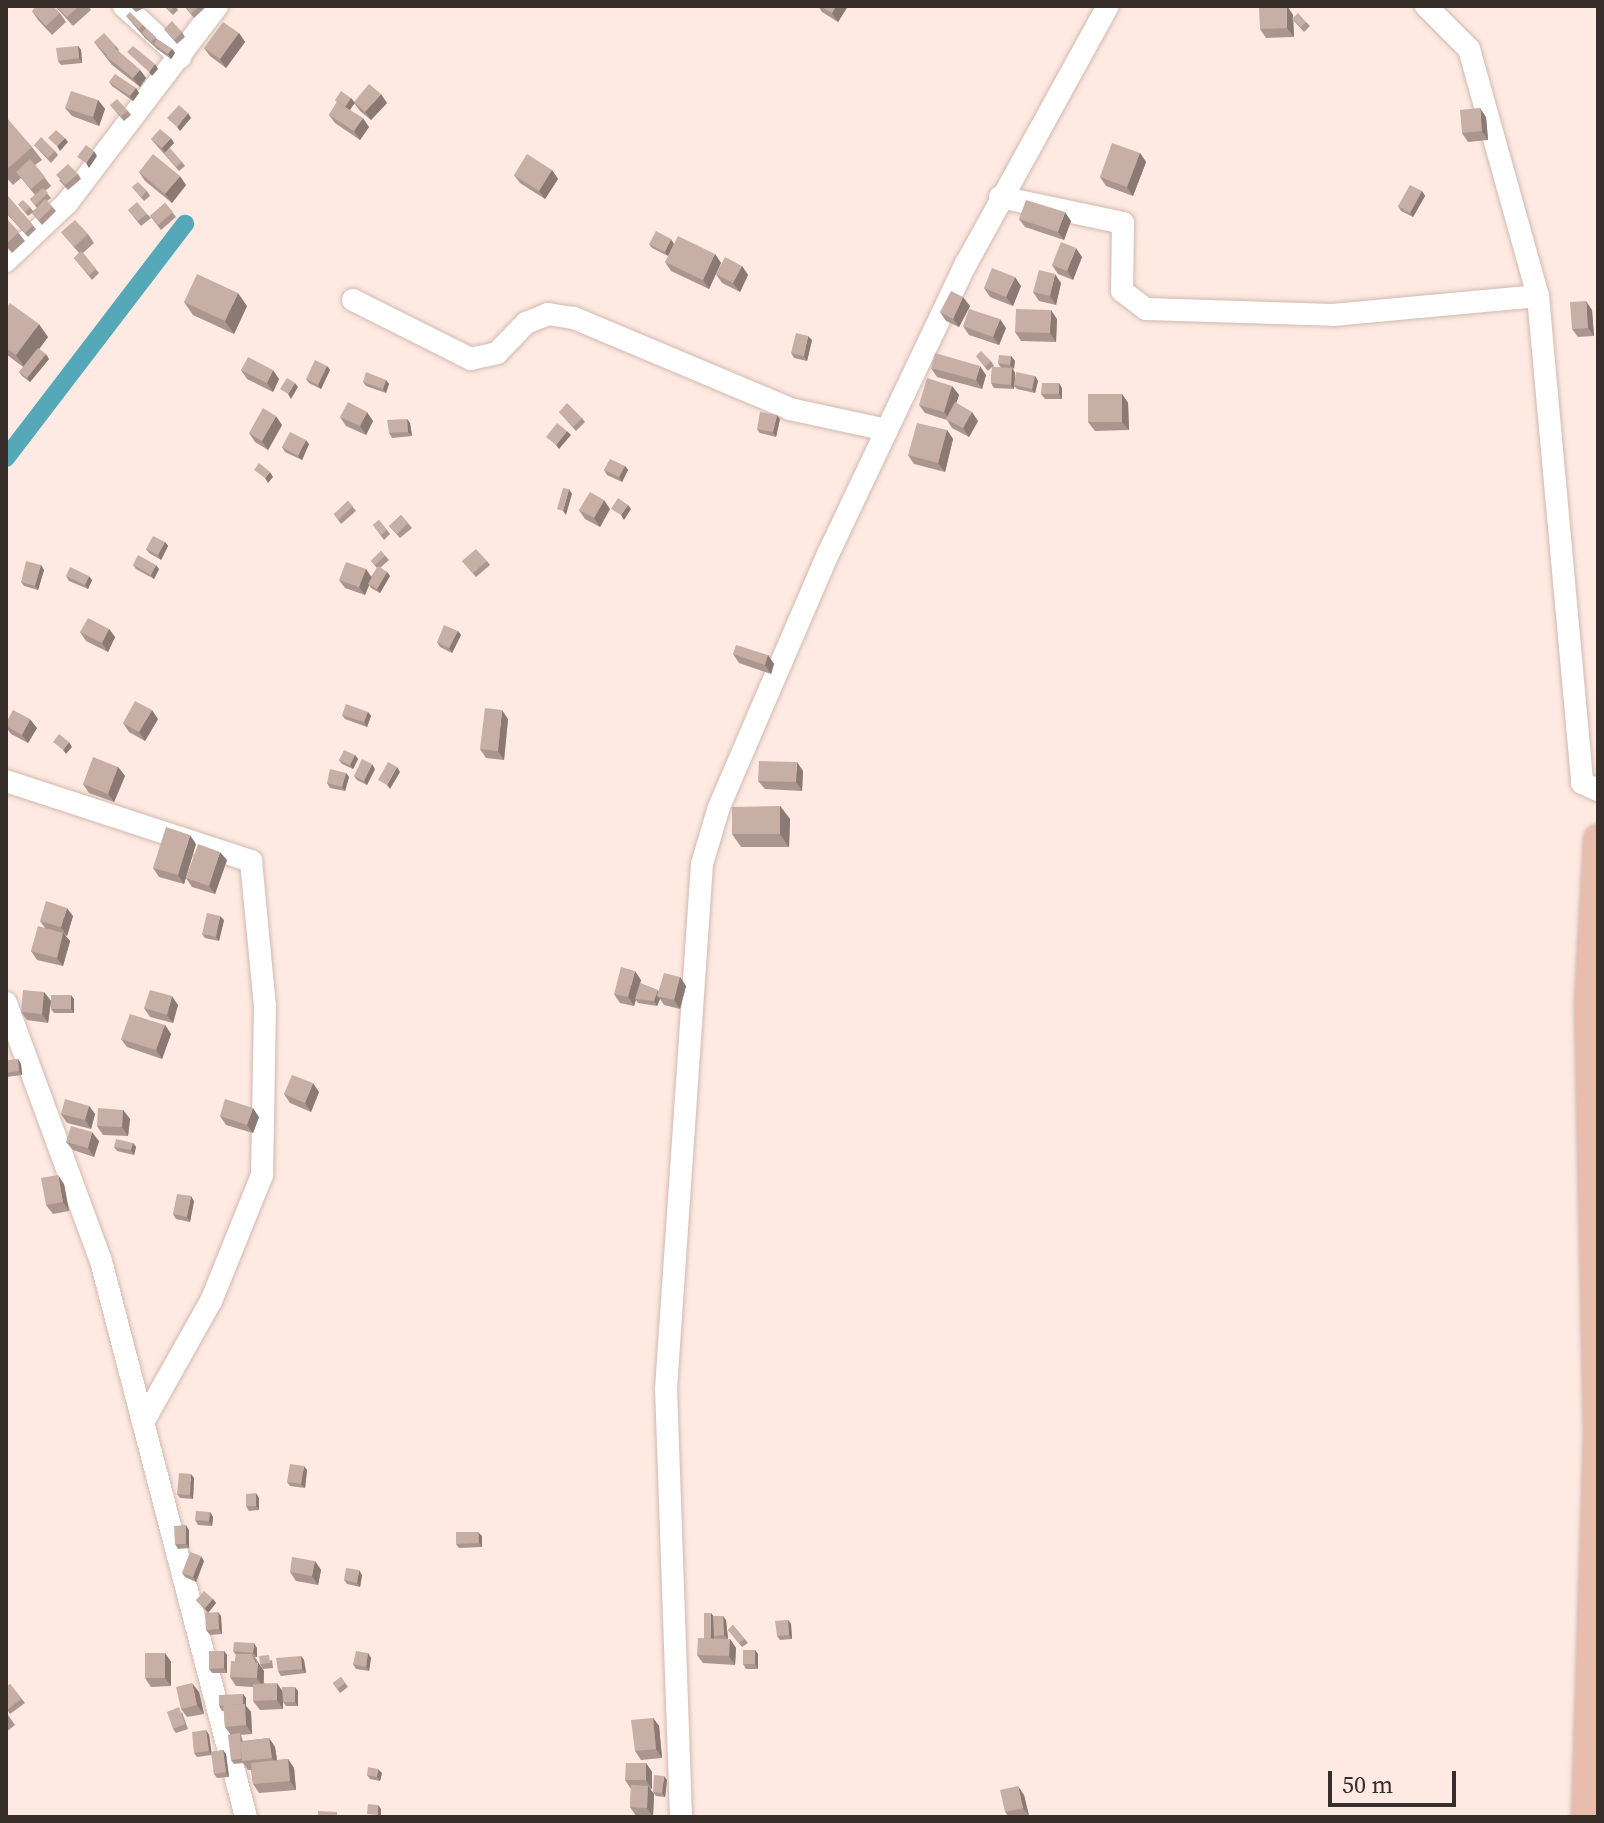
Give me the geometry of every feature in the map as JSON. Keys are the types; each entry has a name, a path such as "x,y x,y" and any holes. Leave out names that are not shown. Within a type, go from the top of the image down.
{"main road":[{"path":"1586,1817 1598,1425 1589,1004 1598,839"}],"street":[{"path":"124,6 180,57"},
{"path":"6,261 67,203 217,6"},
{"path":"681,1817 666,1389 702,864 719,807 887,430 1000,197 1108,6"},
{"path":"1426,6 1469,49 1538,296 1582,783 1598,790"},
{"path":"1000,197 1123,223 1122,291 1146,309 1333,315 1538,296"},
{"path":"353,300 471,359 497,353 526,323 548,314 574,318 790,409 887,430"},
{"path":"6,781 251,861 265,1006 262,1175 211,1301 143,1422"},
{"path":"6,1003 101,1261 246,1817"}],"building":[{"path":"36,6 53,6 60,13 46,26 32,11"},
{"path":"56,6 79,6 67,17"},
{"path":"185,6 199,6 191,14"},
{"path":"820,6 836,6 832,13"},
{"path":"1287,6 1287,28 1260,29 1259,7"},
{"path":"130,12 143,25 139,29 126,16"},
{"path":"1298,13 1306,22 1301,27 1292,19"},
{"path":"172,21 182,32 174,40 164,29"},
{"path":"223,22 239,33 220,59 204,48"},
{"path":"146,28 156,37 151,42 142,33"},
{"path":"104,33 116,46 107,55 94,42"},
{"path":"157,39 172,49 168,54 154,44"},
{"path":"78,46 79,58 58,61 56,48"},
{"path":"133,46 155,64 149,72 127,52"},
{"path":"114,47 140,70 133,78 106,56"},
{"path":"115,74 136,88 130,96 109,82"},
{"path":"369,84 381,94 365,112 354,102"},
{"path":"71,91 98,100 93,117 65,108"},
{"path":"341,91 351,98 345,107 335,100"},
{"path":"117,99 128,111 121,116 110,105"},
{"path":"337,102 363,118 354,131 329,115"},
{"path":"179,105 188,113 177,127 167,118"},
{"path":"1480,108 1482,131 1462,133 1460,110"},
{"path":"6,119 32,147 6,170"},
{"path":"160,129 171,138 162,148 151,139"},
{"path":"56,130 65,138 57,146 48,138"},
{"path":"41,137 55,151 48,158 34,145"},
{"path":"1112,143 1140,153 1127,187 1100,177"},
{"path":"86,145 94,151 86,163 77,157"},
{"path":"170,148 182,162 176,167 164,153"},
{"path":"153,154 180,176 165,194 139,172"},
{"path":"527,154 552,170 539,191 514,175"},
{"path":"30,159 45,177 31,189 16,172"},
{"path":"68,164 78,174 65,185 56,175"},
{"path":"138,182 147,191 141,197 132,187"},
{"path":"1410,185 1422,191 1410,213 1398,206"},
{"path":"43,188 48,193 35,205 30,199"},
{"path":"6,194 33,225 25,233 6,212"},
{"path":"45,199 53,207 39,220 32,213"},
{"path":"23,200 30,207 25,212 18,204"},
{"path":"1026,200 1065,212 1058,232 1019,219"},
{"path":"137,202 147,214 138,221 128,210"},
{"path":"165,203 173,212 158,225 150,216"},
{"path":"6,218 19,232 6,244"},
{"path":"75,220 88,234 74,247 61,232"},
{"path":"656,231 671,239 665,252 649,244"},
{"path":"678,236 715,254 703,280 665,262"},
{"path":"1061,242 1076,248 1067,271 1052,265"},
{"path":"81,251 96,269 89,275 74,258"},
{"path":"725,257 742,266 733,283 716,274"},
{"path":"992,268 1015,277 1006,297 984,288"},
{"path":"1039,270 1055,274 1050,296 1033,292"},
{"path":"197,274 238,293 225,321 184,302"},
{"path":"951,291 963,297 953,319 940,312"},
{"path":"1586,301 1588,328 1572,329 1570,302"},
{"path":"10,303 39,324 16,355 6,348 6,309"},
{"path":"969,309 1000,319 993,337 963,326"},
{"path":"1016,309 1051,310 1050,333 1015,332"},
{"path":"796,333 808,336 804,356 791,353"},
{"path":"38,348 46,354 27,378 19,372"},
{"path":"981,351 991,361 985,367 976,356"},
{"path":"935,353 980,366 976,380 931,368"},
{"path":"999,355 1011,356 1010,365 998,363"},
{"path":"248,357 273,370 267,383 241,370"},
{"path":"315,360 327,366 318,385 306,379"},
{"path":"992,367 1012,368 1011,385 991,383"},
{"path":"366,372 386,380 383,389 363,382"},
{"path":"1016,372 1035,376 1032,389 1014,385"},
{"path":"287,378 295,383 288,394 280,389"},
{"path":"927,378 952,386 944,412 919,405"},
{"path":"1042,383 1059,383 1059,394 1041,394"},
{"path":"1088,394 1122,394 1122,422 1088,422"},
{"path":"348,402 367,412 360,426 340,417"},
{"path":"955,402 972,412 963,428 946,419"},
{"path":"567,403 582,418 573,427 559,412"},
{"path":"263,408 276,416 262,441 249,433"},
{"path":"760,412 777,415 773,432 757,429"},
{"path":"407,419 408,432 389,433 387,420"},
{"path":"557,423 567,431 556,445 546,437"},
{"path":"917,423 947,430 938,463 908,455"},
{"path":"290,432 306,440 298,456 282,447"},
{"path":"610,459 625,466 619,477 604,470"},
{"path":"259,463 270,472 265,478 254,470"},
{"path":"563,488 569,489 563,511 557,509"},
{"path":"590,492 604,500 594,518 579,510"},
{"path":"618,498 628,505 621,515 611,509"},
{"path":"348,501 353,506 338,520 334,514"},
{"path":"401,515 408,523 397,534 389,526"},
{"path":"379,520 387,530 381,535 373,525"},
{"path":"153,536 165,542 158,555 146,549"},
{"path":"476,549 487,561 473,573 462,561"},
{"path":"381,551 385,556 375,565 371,561"},
{"path":"138,555 156,565 151,575 133,565"},
{"path":"26,561 41,565 35,586 21,582"},
{"path":"346,562 366,569 359,587 339,580"},
{"path":"378,566 387,572 377,589 368,584"},
{"path":"70,567 89,576 85,585 66,576"},
{"path":"88,618 109,629 102,643 80,632"},
{"path":"444,625 458,631 449,648 437,642"},
{"path":"736,645 768,655 765,665 733,654"},
{"path":"135,701 152,710 139,732 123,723"},
{"path":"346,704 368,712 364,722 342,715"},
{"path":"485,708 502,710 498,751 480,749"},
{"path":"13,710 30,719 22,735 6,726"},
{"path":"59,734 69,742 63,750 53,742"},
{"path":"344,750 355,755 350,765 339,760"},
{"path":"93,757 118,767 108,794 83,784"},
{"path":"362,759 372,764 364,781 354,776"},
{"path":"759,761 797,762 796,782 758,781"},
{"path":"388,762 397,767 387,785 378,780"},
{"path":"330,769 346,773 342,787 327,783"},
{"path":"780,806 780,834 732,834 732,807"},
{"path":"166,827 190,835 178,875 153,868"},
{"path":"198,844 220,852 209,886 186,878"},
{"path":"46,901 67,908 61,927 40,921"},
{"path":"207,913 220,916 216,937 202,934"},
{"path":"38,926 63,933 57,958 31,951"},
{"path":"621,967 635,971 628,997 614,994"},
{"path":"664,973 680,977 674,1000 657,996"},
{"path":"640,983 658,990 654,1001 635,999"},
{"path":"23,990 44,992 42,1014 21,1012"},
{"path":"150,990 172,996 167,1015 144,1008"},
{"path":"51,995 71,995 71,1009 51,1009"},
{"path":"130,1014 165,1025 156,1050 121,1039"},
{"path":"18,1059 19,1071 6,1073 6,1061"},
{"path":"292,1075 313,1083 305,1103 284,1094"},
{"path":"65,1099 89,1106 85,1120 61,1114"},
{"path":"225,1099 253,1108 247,1125 220,1116"},
{"path":"98,1108 123,1110 122,1127 97,1126"},
{"path":"71,1126 92,1132 88,1148 66,1142"},
{"path":"116,1139 133,1143 131,1150 114,1147"},
{"path":"58,1175 63,1202 46,1205 41,1178"},
{"path":"177,1194 191,1196 187,1217 173,1214"},
{"path":"290,1464 304,1466 301,1484 287,1482"},
{"path":"179,1473 191,1474 190,1495 177,1494"},
{"path":"256,1493 256,1506 246,1506 246,1494"},
{"path":"196,1511 210,1512 209,1521 195,1520"},
{"path":"186,1525 186,1544 175,1544 174,1526"},
{"path":"456,1532 478,1532 479,1543 456,1544"},
{"path":"190,1552 201,1556 193,1577 182,1573"},
{"path":"292,1557 315,1561 312,1576 290,1572"},
{"path":"346,1568 359,1570 357,1583 344,1580"},
{"path":"204,1591 213,1599 205,1608 196,1600"},
{"path":"218,1612 219,1629 206,1630 205,1613"},
{"path":"704,1613 711,1613 711,1638 704,1638"},
{"path":"713,1616 723,1616 724,1635 714,1636"},
{"path":"788,1620 789,1635 777,1636 775,1621"},
{"path":"733,1625 744,1639 739,1643 728,1630"},
{"path":"698,1638 730,1639 729,1656 697,1655"},
{"path":"234,1642 254,1643 253,1653 233,1651"},
{"path":"743,1650 755,1650 755,1664 743,1664"},
{"path":"209,1651 224,1651 224,1668 209,1669"},
{"path":"356,1651 368,1653 366,1667 353,1664"},
{"path":"145,1653 165,1653 165,1678 145,1678"},
{"path":"236,1654 252,1654 256,1663 235,1662"},
{"path":"269,1655 270,1663 260,1664 259,1656"},
{"path":"301,1656 302,1669 278,1671 276,1658"},
{"path":"231,1661 258,1663 257,1678 230,1677"},
{"path":"341,1677 345,1683 337,1689 333,1683"},
{"path":"192,1683 197,1705 181,1709 176,1687"},
{"path":"277,1683 277,1700 253,1701 253,1684"},
{"path":"10,1684 21,1699 7,1710 6,1687"},
{"path":"282,1687 295,1687 295,1702 283,1702"},
{"path":"243,1694 243,1704 219,1706 219,1695"},
{"path":"245,1704 246,1725 225,1727 223,1705"},
{"path":"179,1707 185,1724 173,1729 167,1712"},
{"path":"653,1718 656,1749 635,1751 631,1720"},
{"path":"206,1730 209,1751 194,1753 192,1732"},
{"path":"240,1733 241,1759 231,1760 228,1735"},
{"path":"269,1738 272,1758 242,1761 240,1742"},
{"path":"223,1750 226,1772 214,1774 211,1752"},
{"path":"288,1759 290,1781 253,1784 251,1763"},
{"path":"626,1763 646,1763 646,1780 625,1780"},
{"path":"368,1767 378,1769 377,1777 367,1775"},
{"path":"654,1775 664,1776 662,1793 653,1792"},
{"path":"631,1785 648,1786 647,1808 630,1807"},
{"path":"1018,1786 1023,1808 1005,1812 1000,1790"},
{"path":"368,1804 378,1805 378,1815 367,1814"},
{"path":"318,1811 337,1812 337,1817 318,1817"}],"waterway":[{"path":"6,458 185,224"}]}
